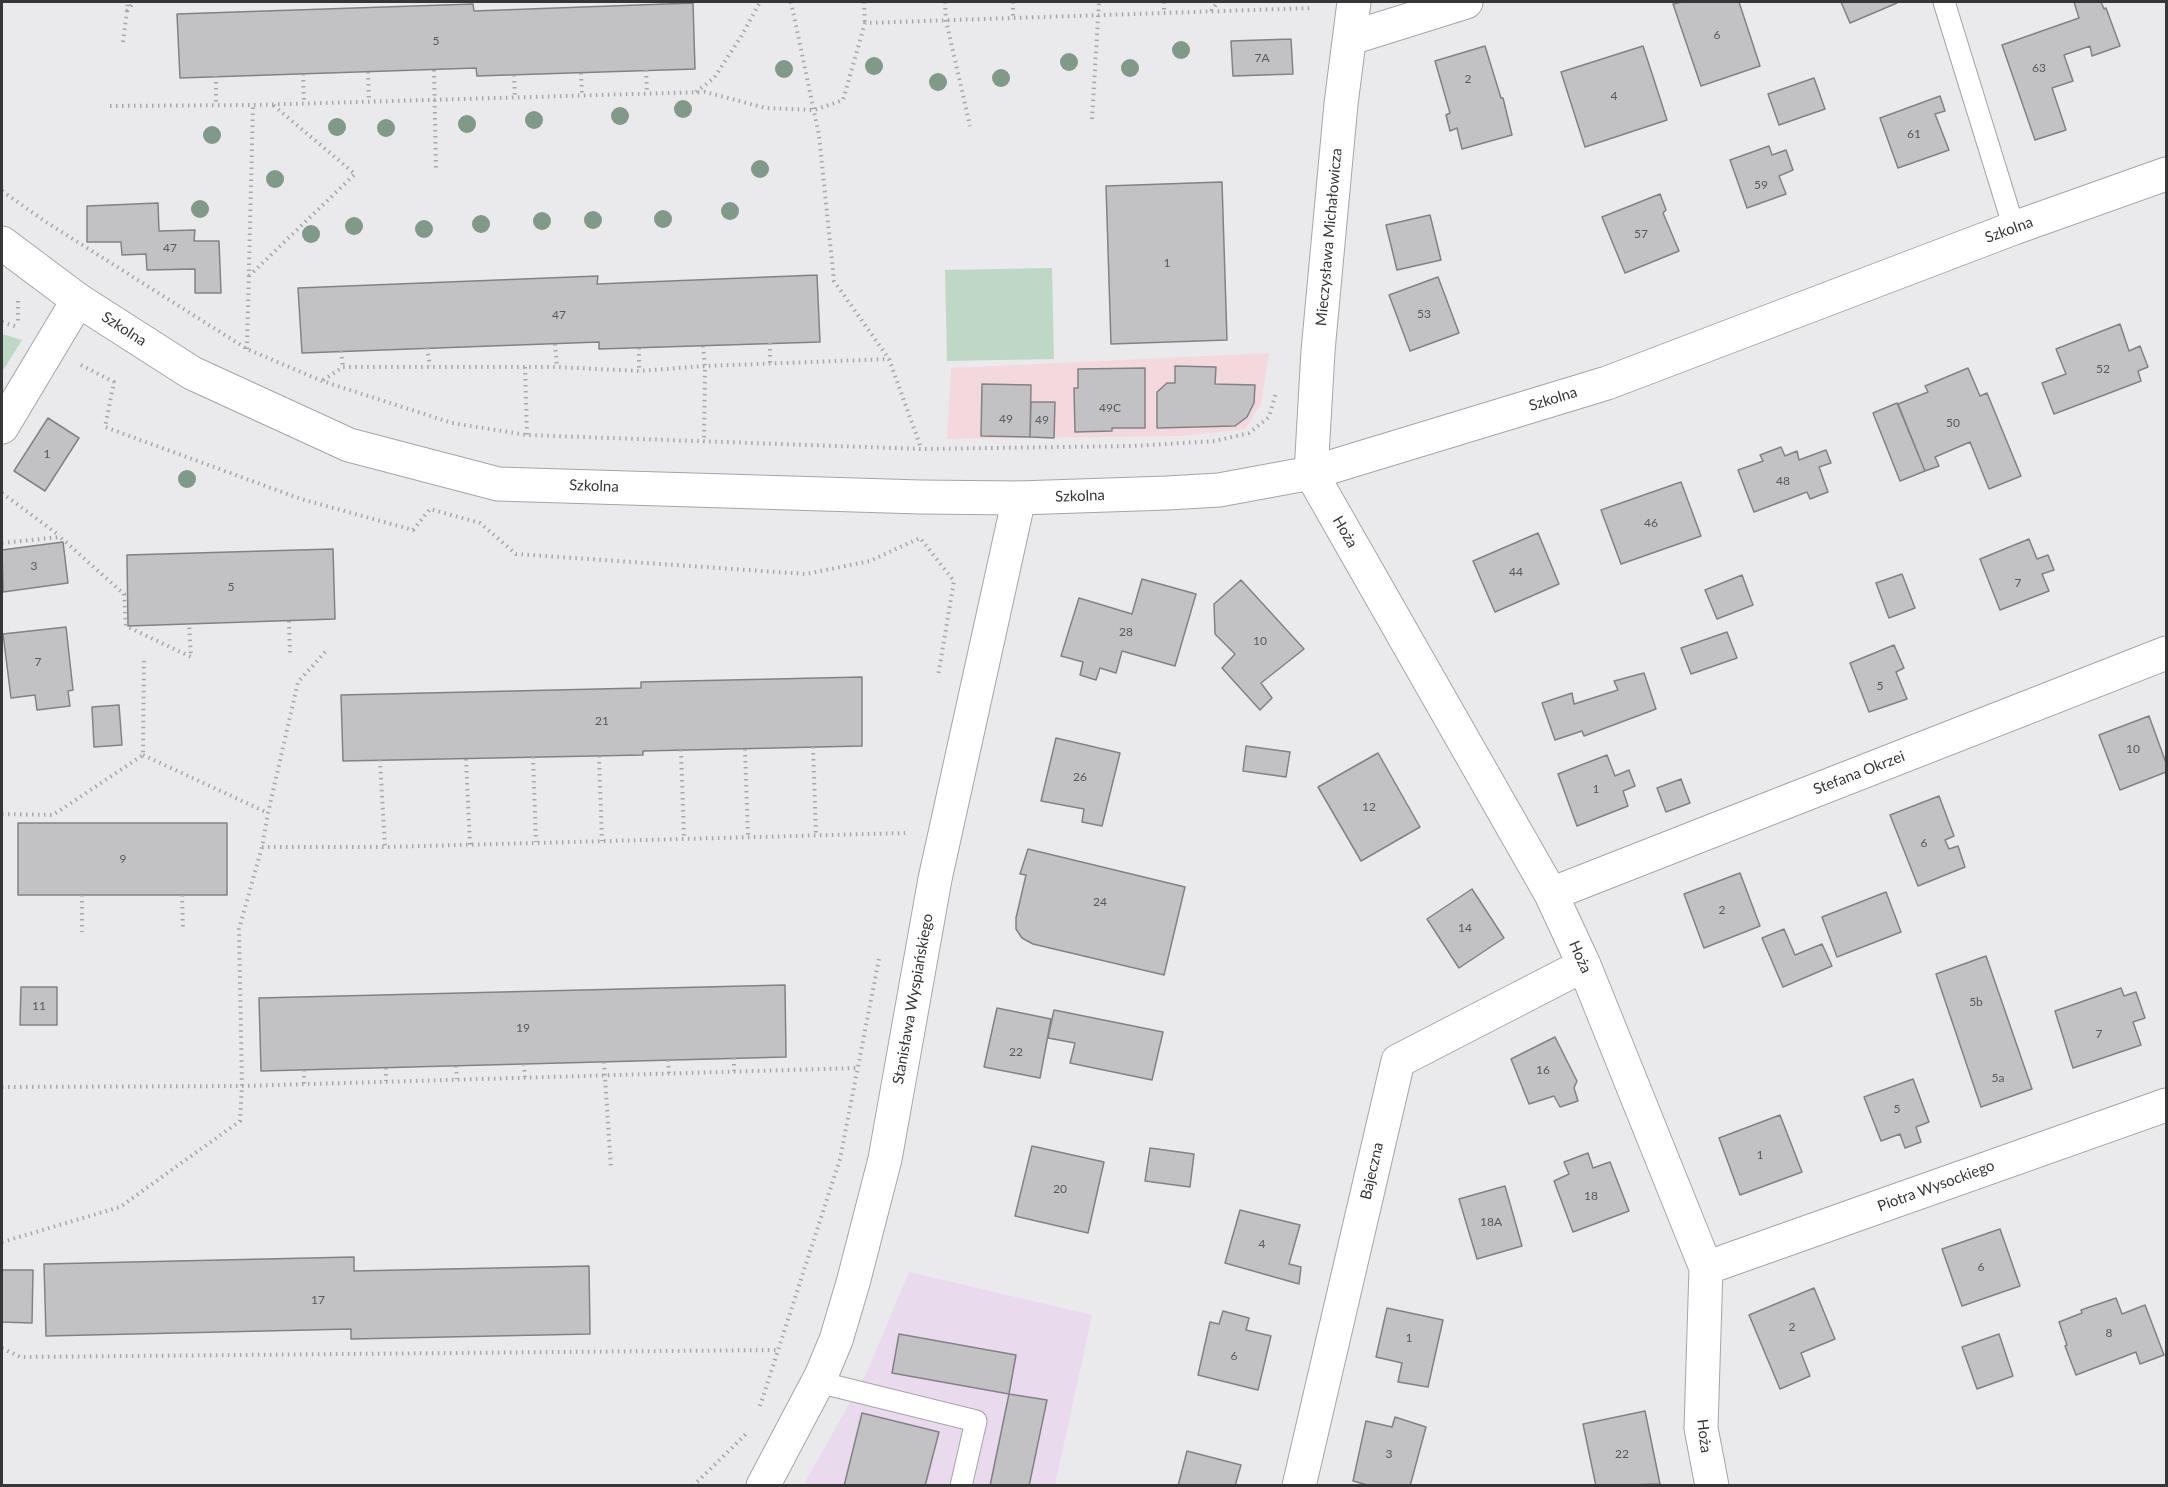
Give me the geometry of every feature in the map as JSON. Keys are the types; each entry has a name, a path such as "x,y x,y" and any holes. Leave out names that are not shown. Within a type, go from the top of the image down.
{"street":[{"name":"Mieczysława Michałowicza","path":"1311,473 1319,339 1341,104 1354,2"},
{"path":"1351,38 1467,2"},
{"name":"Szkolna","path":"2,243 78,300 192,373 349,445 498,484 1019,498 1219,490 1311,473 1607,383 2014,228 2166,174"},
{"path":"2,427 78,300"},
{"name":"Hoża","path":"1311,473 1551,894 1584,965 1707,1268 1701,1428 1712,1485"},
{"name":"Stanisława Wyspiańskiego","path":"763,1485 818,1382 836,1340 854,1282 885,1159 935,879 1019,498"},
{"name":"Stefana Okrzei","path":"1551,894 2166,653"},
{"name":"Bajeczna","path":"1299,1485 1398,1061 1584,965"},
{"name":"Piotra Wysockiego","path":"1707,1268 2166,1105"}],"lane":[{"path":"1944,2 2014,228"},
{"path":"818,1382 976,1421 961,1485"}],"path":[{"path":"123,42 128,2"},
{"path":"127,11 134,2"},
{"path":"695,92 714,78 741,37 760,2"},
{"path":"792,2 819,135 834,281 889,359 921,449"},
{"path":"110,106 272,105 705,92 766,108 814,110 843,100 865,23 864,2"},
{"path":"945,2 946,20 970,126"},
{"path":"1013,2 1013,18"},
{"path":"1092,119 1099,2"},
{"path":"1164,2 1164,13"},
{"path":"1211,12 1218,2"},
{"path":"1312,19 1313,2"},
{"path":"865,23 1313,8"},
{"path":"434,70 436,172"},
{"path":"646,70 648,94"},
{"path":"368,72 369,102"},
{"path":"581,73 582,95"},
{"path":"303,74 304,104"},
{"path":"514,75 516,98"},
{"path":"216,76 216,106"},
{"path":"248,349 253,105"},
{"path":"249,276 355,174 272,105"},
{"path":"2,191 46,222 248,349 322,381 452,423 527,435 921,449 1133,446 1215,441 1249,433 1269,417 1277,389"},
{"path":"2,322 18,327 18,298"},
{"path":"770,343 770,363"},
{"path":"555,344 556,367"},
{"path":"703,346 704,442"},
{"path":"427,348 430,366"},
{"path":"639,348 639,371"},
{"path":"341,351 343,367"},
{"path":"322,381 343,367 556,367 639,371 705,366 889,359"},
{"path":"525,367 527,435"},
{"path":"2,493 60,537 124,594 126,626 191,657 189,624"},
{"path":"2,543 60,537"},
{"path":"936,687 954,581"},
{"path":"289,621 290,653"},
{"path":"2,1242 120,1207 240,1121 242,1086 239,929 262,847 298,682 327,650"},
{"path":"143,755 144,659"},
{"path":"813,747 816,835"},
{"path":"745,749 748,837"},
{"path":"681,750 684,838"},
{"path":"143,755 268,813"},
{"path":"2,814 53,815 143,755"},
{"path":"598,756 602,841"},
{"path":"532,757 536,842"},
{"path":"466,759 470,845"},
{"path":"380,760 385,847"},
{"path":"903,843 908,822"},
{"path":"262,847 385,847 905,833"},
{"path":"82,895 82,932"},
{"path":"182,895 183,930"},
{"path":"757,1415 840,1159 881,950"},
{"path":"734,1058 734,1071"},
{"path":"668,1060 669,1073"},
{"path":"604,1062 611,1168"},
{"path":"524,1064 525,1077"},
{"path":"456,1066 457,1080"},
{"path":"386,1068 386,1082"},
{"path":"2,1087 242,1086 857,1068"},
{"path":"304,1070 304,1084"},
{"path":"2,1348 20,1357 777,1350"},
{"path":"693,1485 754,1426"}],"shaded area":[{"path":"1269,353 1261,404 1245,429 1183,436 947,439 951,368"},
{"path":"909,1272 1092,1315 1055,1485 803,1486 867,1372"}],"green space":[{"path":"1052,268 1054,359 947,361 945,270"},
{"path":"2,334 22,340 2,372"}],"building":[{"path":"1739,2 1760,66 1701,86 1673,4"},
{"path":"1841,2 1896,2 1897,3 1850,23"},
{"path":"2074,2 2101,2 2104,9 2106,8 2120,46 2092,56 2090,46 2064,55 2073,81 2052,88 2066,130 2035,140 2002,45 2079,18"},
{"path":"693,3 695,69 477,76 476,68 180,78 177,14 473,4 474,11"},
{"path":"1291,39 1293,74 1233,76 1231,41"},
{"path":"1485,46 1501,98 1503,98 1512,135 1462,149 1457,128 1450,131 1446,115 1450,113 1435,61"},
{"path":"1643,46 1667,120 1585,147 1561,72"},
{"path":"1814,78 1825,109 1779,125 1768,94"},
{"path":"1940,96 1945,111 1935,114 1949,150 1898,168 1880,118"},
{"path":"1769,146 1772,155 1786,150 1793,170 1779,176 1786,194 1747,208 1730,160"},
{"path":"1222,182 1227,340 1111,344 1106,186"},
{"path":"1660,194 1666,210 1663,213 1679,251 1625,273 1602,217"},
{"path":"158,203 159,231 195,230 194,241 219,241 221,293 195,293 195,269 147,270 146,254 122,255 121,242 87,242 87,206"},
{"path":"1430,215 1441,260 1397,270 1386,225"},
{"path":"817,275 820,342 599,349 599,342 302,353 298,288 598,276 597,284"},
{"path":"1438,277 1459,333 1410,351 1389,295"},
{"path":"2120,324 2129,351 2140,346 2148,367 2138,371 2141,381 2054,414 2042,383 2066,374 2056,349"},
{"path":"1175,366 1216,367 1215,384 1255,385 1254,403 1247,417 1235,426 1157,428 1157,392 1167,383 1175,383"},
{"path":"1145,368 1145,428 1112,428 1112,431 1075,432 1074,388 1078,388 1078,369"},
{"path":"1968,368 1980,396 1987,393 2021,476 1989,489 1970,442 1935,457 1939,466 1925,471 1898,404 1928,392 1925,386"},
{"path":"982,384 1031,385 1030,437 981,436"},
{"path":"1031,402 1055,402 1054,438 1030,437"},
{"path":"1897,403 1925,471 1900,481 1873,413"},
{"path":"48,418 79,438 45,491 14,471"},
{"path":"1781,447 1785,456 1797,451 1799,460 1826,450 1831,463 1819,467 1828,492 1810,499 1807,492 1754,512 1738,470 1763,461 1760,455"},
{"path":"1681,482 1701,536 1621,564 1601,510"},
{"path":"1538,533 1559,584 1495,612 1473,561"},
{"path":"2029,539 2037,559 2048,555 2054,570 2042,574 2049,591 2000,610 1980,559"},
{"path":"63,542 68,583 3,592 2,550"},
{"path":"333,549 335,619 128,626 127,555"},
{"path":"1902,574 1915,608 1889,618 1876,583"},
{"path":"1742,575 1753,605 1717,619 1705,590"},
{"path":"1142,579 1196,594 1175,666 1122,651 1116,673 1100,668 1096,680 1080,675 1083,662 1061,656 1079,598 1132,614"},
{"path":"1241,580 1304,649 1261,683 1272,698 1260,710 1222,668 1235,654 1215,634 1214,604"},
{"path":"66,627 73,690 68,691 70,706 37,710 35,695 11,698 3,634"},
{"path":"1727,632 1737,658 1691,674 1681,648"},
{"path":"1894,645 1904,668 1896,672 1907,699 1869,712 1850,663"},
{"path":"1644,673 1656,709 1584,736 1582,731 1555,740 1542,703 1572,693 1574,704 1618,690 1614,681"},
{"path":"862,677 862,746 643,751 643,755 343,761 341,695 641,688 641,682"},
{"path":"119,705 122,745 94,747 92,707"},
{"path":"2149,716 2166,763 2166,772 2120,790 2099,735"},
{"path":"1056,738 1120,753 1102,826 1082,822 1084,809 1041,801"},
{"path":"1246,746 1290,752 1286,777 1243,771"},
{"path":"1378,753 1420,827 1361,861 1318,787"},
{"path":"1607,755 1615,776 1629,770 1635,786 1623,791 1628,806 1577,826 1558,774"},
{"path":"1681,779 1690,803 1666,812 1657,788"},
{"path":"1939,796 1954,836 1945,840 1949,849 1958,846 1965,867 1918,886 1890,815"},
{"path":"18,823 227,823 227,895 18,895"},
{"path":"1028,849 1185,887 1164,975 1033,944 1022,938 1016,929 1016,918 1026,875 1020,874"},
{"path":"1740,873 1760,926 1704,948 1684,894"},
{"path":"1472,889 1504,938 1459,968 1427,919"},
{"path":"1886,892 1901,932 1837,957 1822,917"},
{"path":"1784,929 1795,955 1822,944 1832,966 1783,987 1762,938"},
{"path":"1986,956 2032,1089 1981,1107 1936,974"},
{"path":"785,985 786,1057 261,1071 259,998"},
{"path":"21,987 57,987 57,1025 20,1025"},
{"path":"2121,988 2124,996 2136,992 2145,1018 2133,1022 2141,1045 2073,1068 2055,1011"},
{"path":"997,1008 1051,1019 1040,1078 984,1067"},
{"path":"1054,1010 1163,1032 1152,1080 1070,1063 1075,1043 1048,1038"},
{"path":"1555,1037 1577,1081 1574,1088 1578,1101 1560,1107 1554,1096 1529,1104 1511,1059"},
{"path":"1913,1079 1929,1122 1916,1127 1921,1142 1905,1148 1900,1134 1881,1141 1864,1097"},
{"path":"1780,1115 1802,1172 1740,1195 1719,1138"},
{"path":"1032,1146 1104,1162 1088,1233 1015,1216"},
{"path":"1150,1148 1194,1154 1190,1187 1145,1181"},
{"path":"1588,1153 1593,1168 1610,1162 1629,1211 1573,1232 1554,1181 1569,1174 1564,1162"},
{"path":"1505,1186 1522,1246 1477,1259 1459,1199"},
{"path":"1240,1210 1300,1225 1289,1264 1301,1267 1299,1284 1225,1263"},
{"path":"2000,1229 2020,1286 1962,1306 1942,1249"},
{"path":"354,1257 354,1271 589,1266 590,1334 351,1339 351,1329 46,1336 44,1264"},
{"path":"2,1270 33,1270 32,1323 2,1322"},
{"path":"1814,1288 1835,1339 1801,1353 1810,1376 1780,1389 1749,1315"},
{"path":"2116,1298 2122,1314 2145,1305 2164,1355 2140,1364 2136,1352 2076,1375 2059,1322 2082,1313 2081,1310"},
{"path":"1387,1308 1443,1320 1428,1387 1398,1382 1402,1363 1376,1357"},
{"path":"1223,1311 1249,1318 1246,1330 1271,1336 1258,1390 1198,1375 1210,1322 1219,1324"},
{"path":"899,1334 1016,1355 1009,1394 892,1373"},
{"path":"1999,1334 2013,1376 1977,1389 1962,1347"},
{"path":"1009,1394 1047,1400 1029,1486 990,1486"},
{"path":"1645,1411 1660,1484 1596,1486 1583,1424"},
{"path":"862,1413 939,1432 925,1486 844,1486"},
{"path":"1395,1417 1426,1427 1410,1486 1371,1486 1353,1481 1366,1421 1392,1427"},
{"path":"1187,1451 1241,1465 1235,1486 1178,1486"}]}
